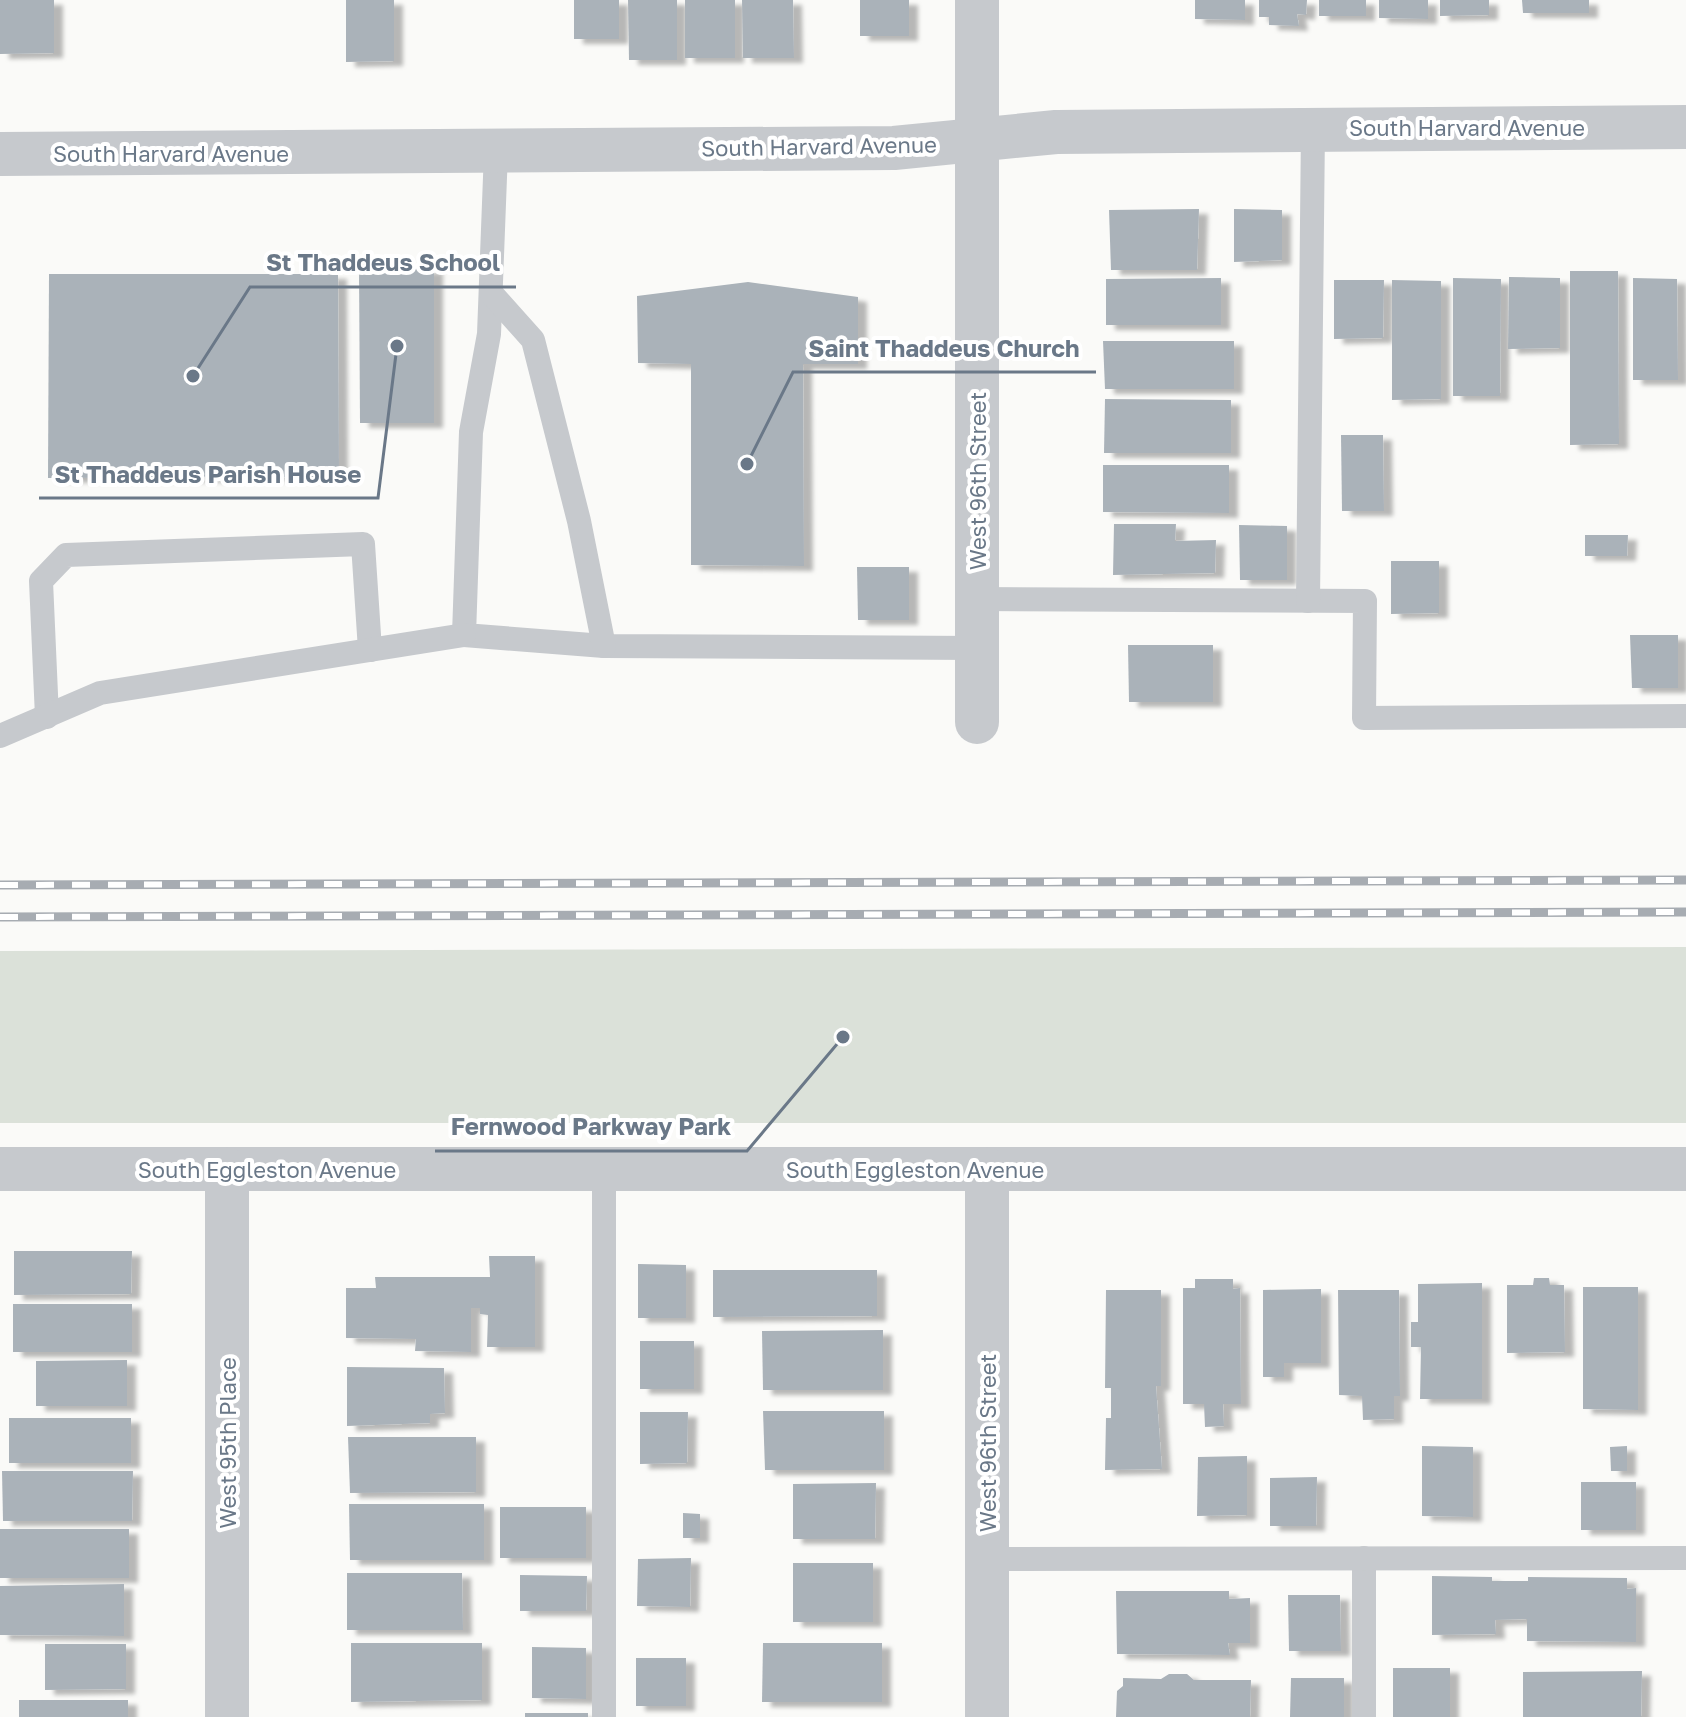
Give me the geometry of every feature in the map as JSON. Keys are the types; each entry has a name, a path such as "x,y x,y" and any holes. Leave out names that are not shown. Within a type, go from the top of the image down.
{"street":[{"name":"West 96th Street","path":"977,0 977,722"},
{"name":"South Harvard Avenue","path":"0,154 894,148 1056,132 1686,127"},
{"name":"South Eggleston Avenue","path":"0,1169 1686,1169"},
{"name":"West 95th Place","path":"227,1169 227,1717"},
{"name":"West 96th Street","path":"987,1169 987,1717"}],"lane":[{"path":"1308,601 1313,128"},
{"path":"464,635 471,432 489,334 496,151"},
{"path":"491,293 533,340 579,521 604,646"},
{"path":"47,717 41,581 66,555 363,544 370,650"},
{"path":"976,599 1365,601 1364,718 1686,716"},
{"path":"0,736 100,693 464,635 604,646 976,648"},
{"path":"604,1169 604,1717"},
{"path":"1364,1558 1364,1717"},
{"path":"987,1559 1686,1558"}],"shaded area":[{"path":"1686,947 1686,1123 0,1123 0,951"}],"building":[{"path":"0,0 54,0 54,53 0,54"},
{"path":"346,0 394,0 394,61 346,62"},
{"path":"574,0 619,0 619,39 574,39"},
{"path":"628,0 677,0 677,60 629,60"},
{"path":"685,0 735,0 735,58 685,58"},
{"path":"742,0 793,0 794,58 743,58"},
{"path":"860,0 909,0 909,36 860,36"},
{"path":"1195,0 1245,0 1245,20 1195,19"},
{"path":"1259,0 1307,0 1306,15 1297,14 1299,26 1269,25 1269,17 1259,17"},
{"path":"1319,0 1366,0 1366,16 1319,16"},
{"path":"1379,0 1428,0 1428,19 1379,18"},
{"path":"1440,0 1489,0 1489,15 1440,16"},
{"path":"1522,0 1589,0 1589,13 1523,13"},
{"path":"1199,209 1197,270 1111,270 1109,210"},
{"path":"1234,209 1282,210 1282,260 1234,262"},
{"path":"434,268 434,423 360,423 359,269"},
{"path":"1570,271 1618,271 1619,444 1570,445"},
{"path":"49,274 338,274 339,477 48,478"},
{"path":"1509,277 1560,278 1560,348 1508,349"},
{"path":"1221,278 1221,325 1106,325 1106,279"},
{"path":"1453,278 1501,279 1500,396 1453,396"},
{"path":"1633,278 1677,279 1678,380 1633,380"},
{"path":"1334,280 1384,280 1383,338 1334,339"},
{"path":"1392,280 1441,281 1441,399 1392,400"},
{"path":"748,282 858,297 858,364 803,364 804,566 691,565 691,364 638,363 637,296"},
{"path":"1103,341 1234,341 1234,389 1105,389"},
{"path":"1105,399 1231,400 1231,453 1104,453"},
{"path":"1341,435 1383,435 1384,511 1342,511"},
{"path":"1103,465 1229,465 1229,513 1103,512"},
{"path":"1114,524 1176,524 1175,541 1216,540 1215,573 1113,575"},
{"path":"1239,525 1287,526 1287,580 1240,580"},
{"path":"1585,535 1628,535 1627,556 1585,556"},
{"path":"1391,561 1439,561 1439,613 1391,614"},
{"path":"857,567 909,567 909,620 858,620"},
{"path":"1630,635 1678,635 1678,688 1632,688"},
{"path":"1128,645 1213,645 1213,702 1129,702"},
{"path":"14,1251 132,1251 131,1294 14,1295"},
{"path":"489,1256 535,1256 535,1347 487,1347 488,1315 480,1314 480,1308 471,1308 471,1352 415,1351 416,1339 346,1338 346,1288 376,1288 375,1277 490,1277"},
{"path":"638,1264 686,1265 686,1318 638,1318"},
{"path":"713,1270 877,1270 877,1316 713,1317"},
{"path":"1534,1278 1549,1278 1550,1285 1564,1285 1565,1352 1507,1353 1507,1285 1533,1285"},
{"path":"1195,1279 1233,1279 1233,1289 1240,1288 1241,1404 1223,1404 1224,1426 1205,1427 1204,1404 1183,1404 1183,1288 1195,1288"},
{"path":"1482,1283 1482,1399 1420,1399 1421,1347 1411,1347 1411,1322 1418,1322 1418,1284"},
{"path":"1583,1287 1638,1287 1638,1410 1583,1409"},
{"path":"1321,1289 1321,1363 1284,1363 1284,1377 1263,1377 1263,1290"},
{"path":"1106,1290 1161,1290 1161,1386 1156,1386 1162,1469 1105,1470 1106,1418 1111,1418 1111,1388 1105,1388"},
{"path":"1338,1290 1399,1290 1400,1396 1394,1396 1394,1419 1363,1420 1362,1396 1339,1395"},
{"path":"13,1304 132,1304 132,1352 13,1352"},
{"path":"883,1330 883,1390 763,1390 762,1331"},
{"path":"640,1341 694,1341 694,1389 640,1389"},
{"path":"127,1360 127,1406 36,1406 36,1361"},
{"path":"347,1367 444,1368 445,1413 430,1414 430,1423 347,1426"},
{"path":"763,1411 884,1411 884,1470 765,1470"},
{"path":"640,1412 688,1412 687,1463 640,1464"},
{"path":"9,1418 131,1418 131,1463 9,1463"},
{"path":"348,1437 476,1437 476,1492 350,1493"},
{"path":"1422,1446 1473,1447 1473,1517 1422,1516"},
{"path":"1627,1446 1627,1471 1611,1471 1610,1447"},
{"path":"1247,1456 1247,1515 1197,1516 1198,1457"},
{"path":"2,1471 133,1471 132,1521 3,1521"},
{"path":"1317,1477 1316,1526 1270,1526 1270,1478"},
{"path":"1581,1482 1636,1482 1636,1530 1581,1530"},
{"path":"876,1483 875,1539 793,1539 793,1484"},
{"path":"349,1504 484,1504 484,1560 350,1560"},
{"path":"500,1507 586,1507 586,1558 500,1558"},
{"path":"683,1513 700,1514 700,1538 683,1538"},
{"path":"0,1529 129,1529 129,1578 0,1578"},
{"path":"691,1558 690,1607 637,1606 638,1559"},
{"path":"793,1563 873,1563 873,1622 793,1622"},
{"path":"347,1573 462,1573 463,1630 347,1630"},
{"path":"520,1575 587,1576 586,1611 520,1611"},
{"path":"1432,1576 1492,1577 1492,1581 1528,1581 1528,1577 1627,1578 1627,1589 1636,1588 1636,1642 1527,1641 1527,1619 1495,1620 1496,1634 1432,1635"},
{"path":"124,1584 124,1636 0,1635 0,1586"},
{"path":"1116,1591 1229,1591 1229,1599 1250,1598 1250,1643 1228,1643 1230,1655 1117,1654"},
{"path":"1288,1595 1340,1595 1341,1651 1289,1651"},
{"path":"351,1643 482,1643 482,1700 351,1702"},
{"path":"763,1643 882,1643 882,1702 762,1702"},
{"path":"45,1644 126,1644 126,1689 45,1690"},
{"path":"532,1647 586,1648 586,1699 532,1698"},
{"path":"636,1658 686,1658 686,1706 636,1706"},
{"path":"1393,1668 1450,1668 1450,1717 1393,1717"},
{"path":"1642,1671 1641,1717 1523,1717 1523,1672"},
{"path":"1169,1674 1187,1674 1194,1680 1251,1680 1250,1717 1116,1717 1117,1691 1123,1686 1123,1678 1161,1679"},
{"path":"1291,1678 1344,1678 1344,1717 1290,1717"},
{"path":"19,1700 128,1700 128,1717 19,1717"},
{"path":"525,1713 588,1713 588,1717 525,1717"}],"railway":[{"path":"0,885 1686,880"},
{"path":"0,917 1686,912"}],"place":[{"name":"St Thaddeus Parish House","path":"397,346"},
{"name":"St Thaddeus School","path":"193,376"},
{"name":"Saint Thaddeus Church","path":"747,464"},
{"name":"Fernwood Parkway Park","path":"843,1037"}]}
